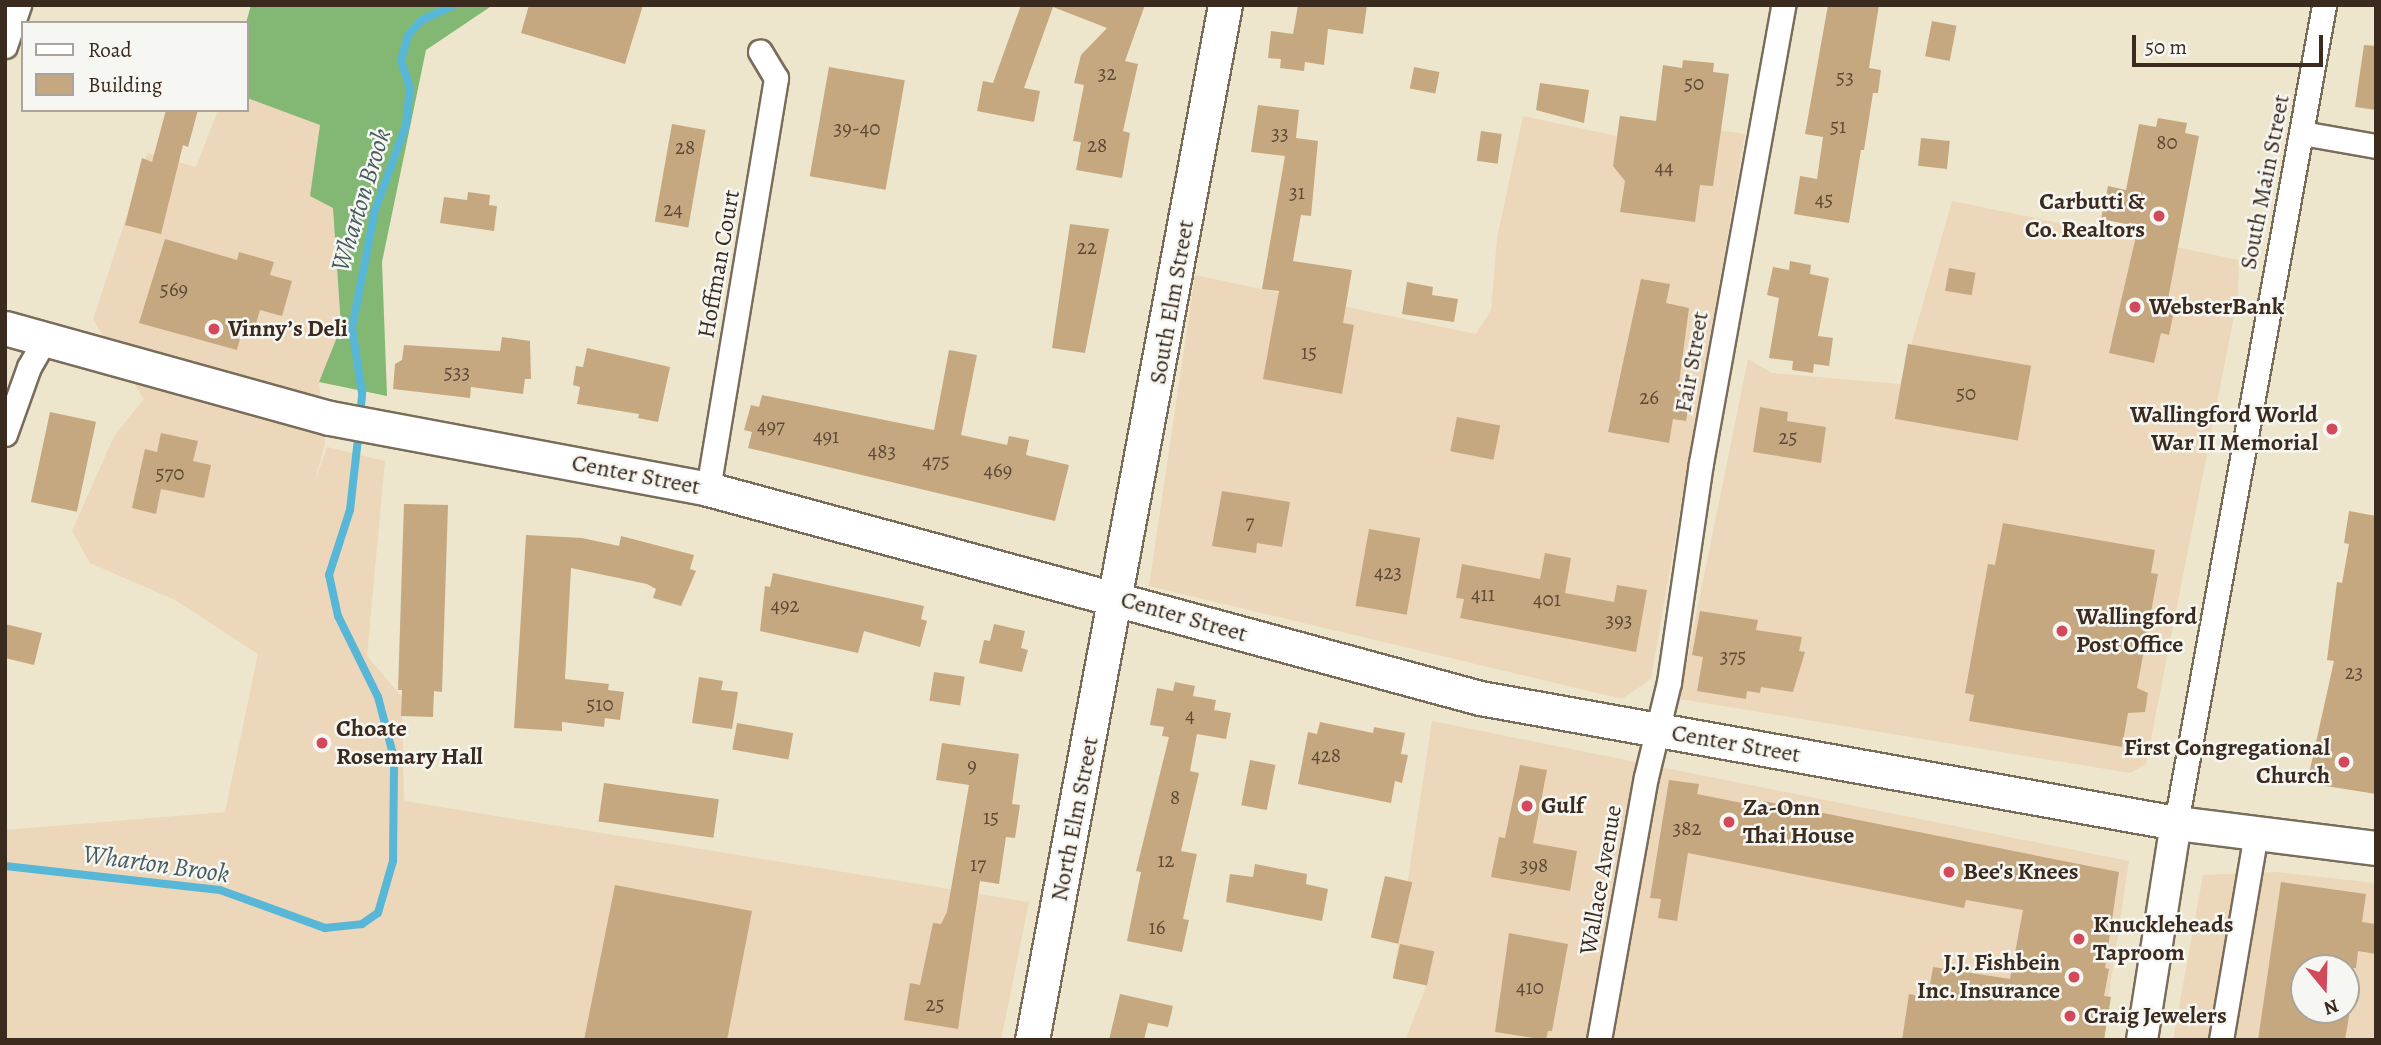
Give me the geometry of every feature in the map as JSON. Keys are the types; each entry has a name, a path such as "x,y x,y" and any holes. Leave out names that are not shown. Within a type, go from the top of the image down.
{"main road":[{"name":"South Elm Street","path":"1118,598 1225,5"},
{"name":"Center Street","path":"5,328 330,418 708,489 1118,598 1447,690 2176,823 2376,848"},
{"name":"North Elm Street","path":"1032,1040 1118,598"}],"street":[{"path":"5,46 19,5"},
{"name":"Fair Street","path":"1658,729 1783,5"},
{"name":"South Main Street","path":"2176,823 2254,375 2302,133 2324,5"},
{"name":"Hoffman Court","path":"708,489 776,78 760,51"},
{"path":"2302,133 2376,146"},
{"path":"5,433 29,367 45,339"},
{"name":"Wallace Avenue","path":"1599,1040 1658,729"},
{"path":"2142,1040 2176,823"},
{"path":"2221,1040 2256,834"}],"shaded area":[{"name":"Choate Rosemary Hall","path":"248,98 321,125 310,196 333,207 341,327 319,382 325,444 313,487 327,447 385,461 367,656 402,697 404,801 1029,902 1001,1040 5,1040 5,830 225,812 258,654 175,600 90,563 72,531 114,436 144,399 93,320 147,153 196,167 217,112 248,112"},
{"path":"1523,116 1617,136 1620,116 1745,134 1651,679 1622,699 1149,586 1195,275 1476,334 1491,310 1497,238"},
{"path":"1952,201 2239,260 2238,296 2146,764 2130,773 1679,699 1748,359 1772,373 1900,384"},
{"path":"1432,721 2129,861 2102,1040 1405,1040 1427,985 1393,978"},
{"path":"2276,872 2376,883 2376,1040 2173,1040 2203,875"}],"green space":[{"path":"251,5 493,5 426,50 382,262 387,396 319,382 341,327 333,208 310,196 320,125 248,98 247,21"}],"building":[{"path":"529,5 643,5 625,64 521,33"},
{"path":"1021,5 1145,5 1125,61 1138,64 1123,131 1130,133 1122,178 1076,170 1081,142 1073,141 1084,85 1074,83 1081,55 1107,28 1053,7 1024,88 1040,91 1034,122 977,111 983,81 993,83"},
{"path":"1298,5 1367,5 1363,34 1328,29 1324,65 1305,62 1304,71 1280,68 1281,59 1268,58 1271,31 1293,34"},
{"path":"1828,5 1879,5 1869,68 1881,70 1878,93 1873,93 1849,223 1794,214 1800,176 1817,179 1823,137 1805,134"},
{"path":"1932,21 1957,26 1950,61 1925,56"},
{"path":"2364,45 2376,46 2376,110 2355,107"},
{"path":"1683,60 1714,63 1713,72 1729,74 1713,186 1700,185 1695,222 1620,212 1625,181 1613,166 1620,116 1656,121 1663,65 1682,68"},
{"path":"829,67 905,80 886,190 810,176"},
{"path":"1414,67 1440,72 1435,94 1410,89"},
{"path":"1540,83 1589,90 1584,123 1536,110"},
{"path":"1258,105 1299,110 1296,138 1318,141 1311,216 1301,215 1293,261 1352,270 1343,323 1354,325 1342,394 1263,379 1279,291 1262,289 1285,156 1251,152"},
{"path":"165,112 197,112 188,147 183,145 161,234 125,225 142,158 152,162"},
{"path":"2158,118 2187,123 2185,133 2199,136 2168,299 2176,301 2169,335 2161,333 2154,363 2109,353 2136,236 2129,235 2131,225 2101,219 2108,186 2126,190 2139,124 2156,127"},
{"path":"672,124 705,130 688,227 655,221"},
{"path":"1481,131 1502,134 1498,164 1477,161"},
{"path":"1921,138 1950,141 1947,169 1918,166"},
{"path":"468,192 490,195 489,205 497,206 494,231 440,223 444,197 467,200"},
{"path":"1070,224 1109,229 1085,353 1052,348"},
{"path":"165,239 237,260 239,252 274,262 270,275 292,281 282,316 260,310 255,327 244,324 237,350 139,323"},
{"path":"1790,261 1811,265 1810,274 1829,278 1818,336 1833,338 1829,366 1814,364 1813,373 1792,370 1793,361 1769,358 1779,298 1767,295 1773,267 1789,270"},
{"path":"1949,268 1976,273 1972,295 1945,291"},
{"path":"1641,279 1670,284 1666,303 1689,308 1678,391 1691,393 1686,421 1673,419 1669,443 1608,432"},
{"path":"1407,282 1433,287 1432,295 1458,299 1454,322 1402,314"},
{"path":"502,337 530,341 531,379 525,379 523,394 471,387 470,398 393,389 395,364 402,360 404,345 500,351"},
{"path":"1908,344 2031,366 2018,441 1895,419"},
{"path":"587,348 670,367 658,422 638,418 639,414 577,404 580,387 573,385 576,366 583,367"},
{"path":"949,350 977,355 961,435 1007,445 1009,436 1029,440 1026,455 1069,465 1055,521 748,448 752,432 744,430 751,405 759,407 762,395 934,430"},
{"path":"1760,407 1788,412 1787,421 1826,427 1821,463 1753,452"},
{"path":"50,412 96,422 77,512 31,502"},
{"path":"1457,417 1500,425 1494,460 1450,451"},
{"path":"161,433 198,441 193,461 211,465 204,498 161,489 156,514 132,508 145,449 157,452"},
{"path":"1222,491 1290,502 1282,547 1257,543 1256,553 1212,546"},
{"path":"404,504 448,505 442,692 434,691 433,717 401,716 402,690 398,690"},
{"path":"2349,511 2376,516 2376,794 2307,783 2334,661 2327,660 2337,582 2342,583 2349,544 2344,543"},
{"name":"Wallingford Post Office","path":"2003,523 2155,550 2151,573 2158,574 2137,688 2148,693 2145,712 2128,713 2122,747 1969,721 1974,695 1965,693 1988,564 1995,565"},
{"path":"1369,529 1420,538 1407,615 1355,606"},
{"path":"526,535 582,538 619,546 621,536 694,555 690,569 696,571 681,606 653,598 656,589 647,584 571,568 565,679 609,684 608,690 624,692 620,720 605,718 604,727 562,722 562,731 514,728"},
{"path":"1545,553 1571,558 1565,593 1614,602 1617,585 1647,590 1636,652 1460,618 1464,599 1456,598 1462,564 1540,579"},
{"path":"773,573 924,606 921,619 927,621 920,647 864,631 858,653 760,631 765,586 770,587"},
{"path":"1700,611 1758,620 1756,630 1802,637 1799,651 1805,652 1793,692 1761,687 1760,693 1747,691 1746,699 1697,691 1703,657 1692,655"},
{"path":"5,624 42,633 34,665 5,658"},
{"path":"994,624 1025,631 1021,648 1028,650 1022,672 979,663 984,640 990,641"},
{"path":"934,672 965,677 960,705 929,701"},
{"path":"699,677 723,681 721,690 738,692 732,729 692,723"},
{"path":"1175,682 1195,686 1193,696 1216,700 1214,710 1231,713 1226,739 1197,734 1190,771 1199,773 1181,851 1197,854 1183,919 1189,920 1182,952 1127,941 1141,872 1136,871 1169,737 1162,736 1164,727 1150,725 1157,688 1173,691"},
{"path":"1320,722 1373,733 1374,727 1405,733 1401,754 1408,755 1402,783 1395,781 1391,803 1298,784 1308,732 1317,734"},
{"path":"737,723 793,733 788,759 732,750"},
{"path":"942,743 1019,754 1012,804 1020,805 1015,838 1006,837 999,884 980,881 958,1029 904,1020 910,983 920,985 933,923 941,924 947,912 969,785 936,780"},
{"path":"1250,760 1276,765 1267,810 1241,805"},
{"path":"1520,765 1547,770 1533,843 1577,851 1570,891 1491,877 1499,837 1505,838"},
{"path":"1669,780 1699,784 1697,794 1762,807 1763,801 2119,872 2105,968 2109,969 2104,996 2111,997 2104,1040 1902,1040 1909,994 1928,997 1933,967 2010,979 2023,910 1966,900 1964,908 1688,853 1677,921 1658,918 1661,899 1650,898"},
{"path":"604,783 719,799 713,838 599,822"},
{"path":"1255,864 1307,874 1306,884 1328,889 1322,921 1226,902 1230,874 1253,877"},
{"path":"1385,876 1412,882 1398,944 1371,937"},
{"path":"2281,882 2366,894 2362,922 2376,924 2376,954 2358,951 2358,954 2290,954 2290,1024 2348,1024 2345,1040 2258,1040"},
{"path":"615,885 752,911 727,1040 584,1040"},
{"path":"1509,933 1568,944 1552,1031 1548,1031 1546,1040 1495,1032"},
{"path":"1400,944 1434,951 1427,986 1393,978"},
{"path":"1120,994 1173,1006 1168,1027 1148,1023 1144,1040 1109,1040"}],"waterway":[{"name":"Wharton Brook","path":"360,418 362,393 352,328 375,210 406,125 410,88 401,60 408,35 422,20 454,5"},
{"name":"Wharton Brook","path":"5,866 220,890 325,928 362,924 378,913 393,861 394,758 378,697 338,616 329,575 350,510 359,430"}],"place":[{"name":"Carbutti & Co. Realtors","path":"2159,216"},
{"name":"WebsterBank","path":"2135,307"},
{"name":"Vinny’s Deli","path":"214,329"},
{"name":"Wallingford World War II Memorial","path":"2332,429"},
{"name":"Wallingford Post Office","path":"2062,631"},
{"name":"Choate Rosemary Hall","path":"322,743"},
{"name":"First Congregational Church","path":"2344,762"},
{"name":"Gulf","path":"1527,806"},
{"name":"Za-Onn Thai House","path":"1729,822"},
{"name":"Bee's Knees","path":"1949,872"},
{"name":"Knuckleheads Taproom","path":"2079,939"},
{"name":"J.J. Fishbein Inc. Insurance","path":"2074,977"},
{"name":"Craig Jewelers","path":"2070,1016"}]}
